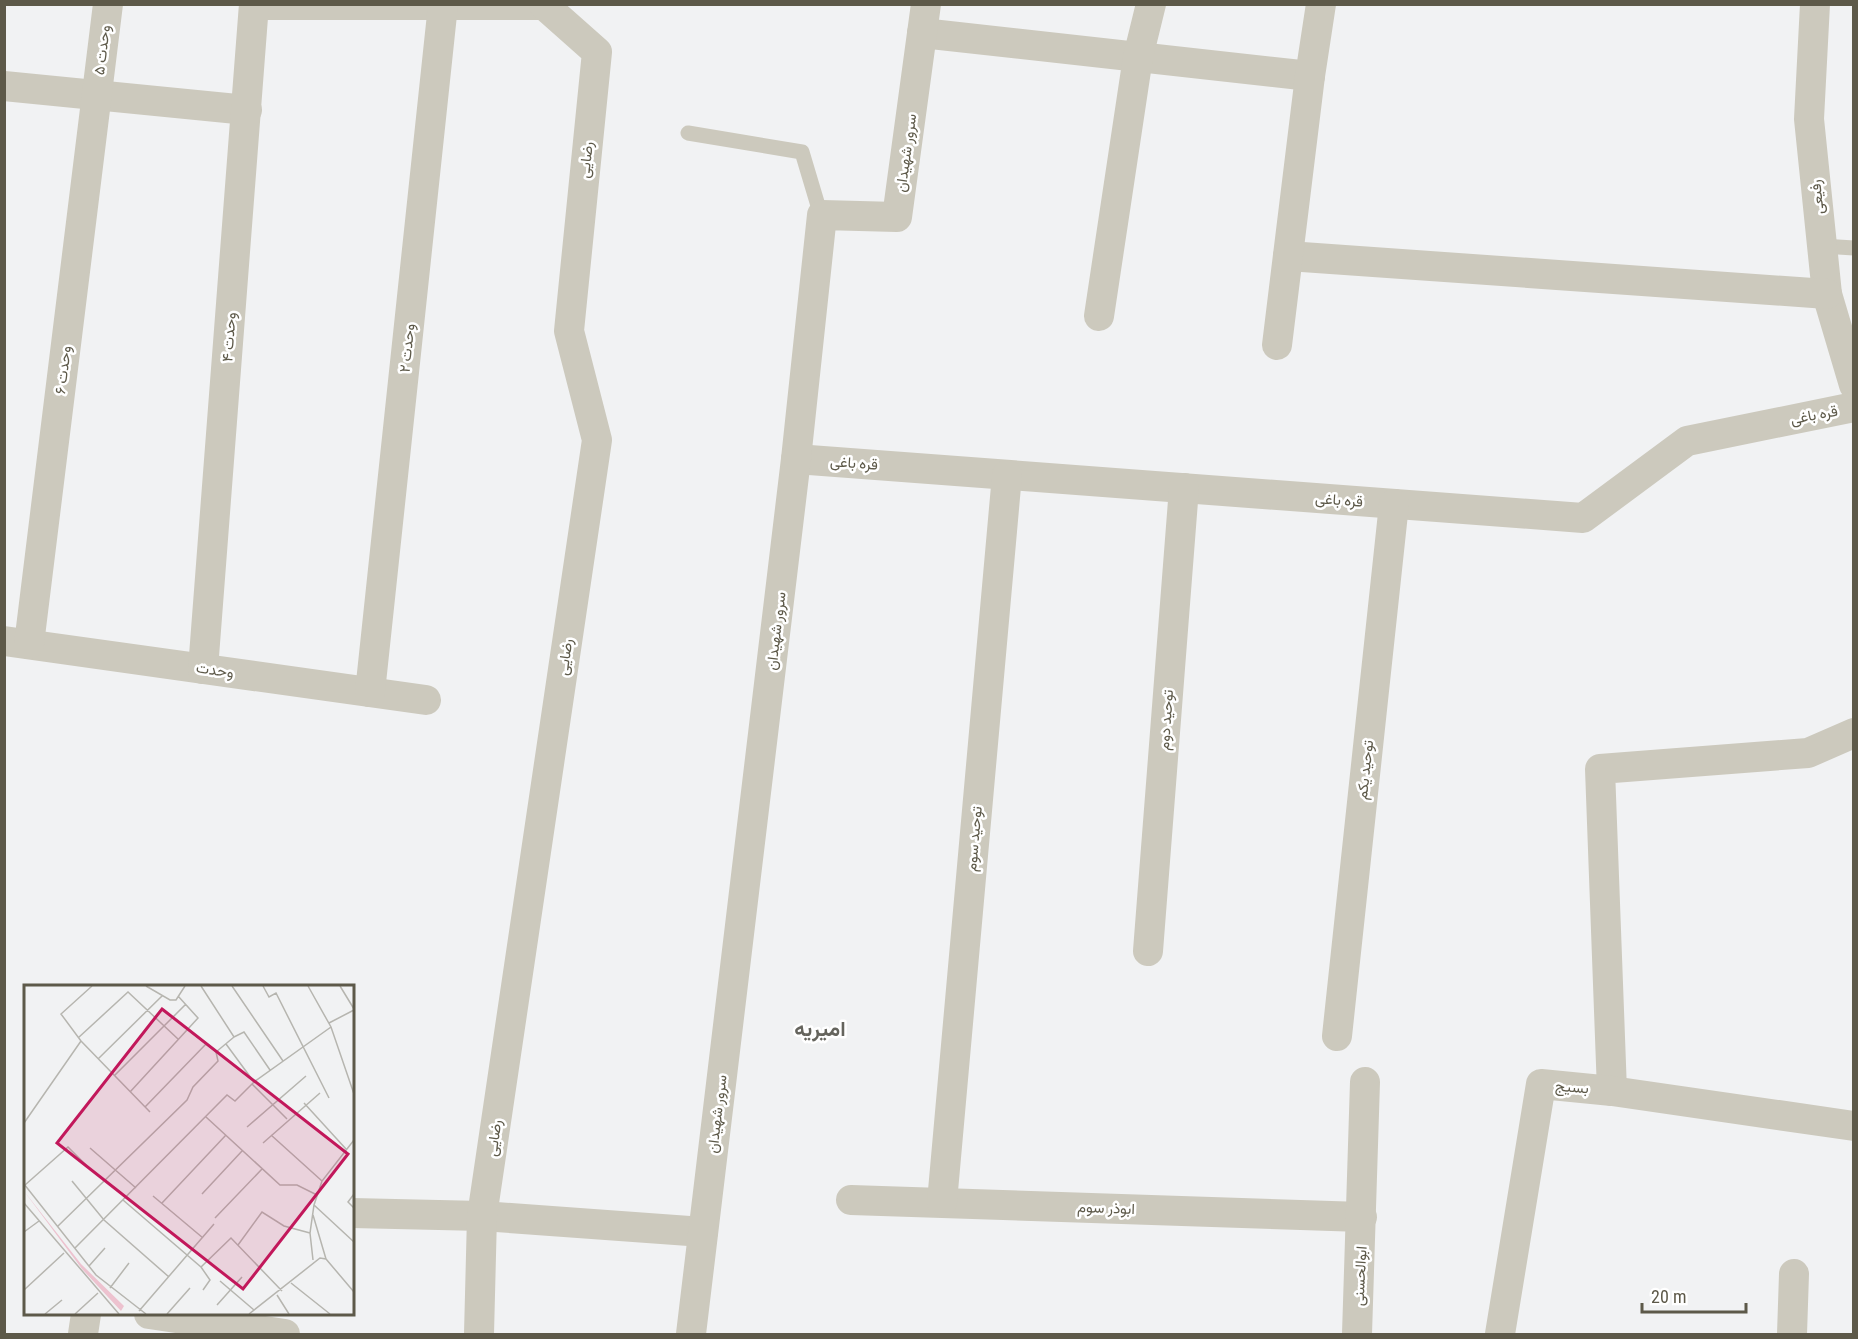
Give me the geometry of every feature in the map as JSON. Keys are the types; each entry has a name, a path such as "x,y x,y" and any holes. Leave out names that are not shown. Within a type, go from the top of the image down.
{"street":[{"name":"وحدت ۵","path":"97,95 108,4"},
{"path":"254,5 544,4"},
{"name":"رضایی","path":"479,1335 482,1216 597,440 569,331 597,51 544,4"},
{"path":"1100,316 1138,57 1151,4"},
{"path":"1277,345 1321,4"},
{"name":"رفیعی","path":"1815,4 1809,119 1827,294 1854,385"},
{"name":"وحدت ۴","path":"203,669 254,5"},
{"name":"وحدت ۲","path":"370,692 443,5"},
{"path":"924,19 1138,57 1310,76"},
{"name":"سرور شهیدان","path":"691,1335 796,459 822,215 897,217 924,19"},
{"path":"4,86 247,110"},
{"name":"وحدت ۶","path":"17,643 97,95"},
{"path":"1288,256 1827,294"},
{"name":"قره باغی","path":"796,459 1583,518 1687,441 1854,407"},
{"name":"توحید سوم","path":"942,1202 1007,475"},
{"name":"توحید دوم","path":"1148,951 1184,488"},
{"name":"توحید یکم","path":"1337,1036 1394,504"},
{"name":"وحدت","path":"17,643 426,700"},
{"path":"1612,1091 1600,769 1808,753 1854,733"},
{"path":"1362,1217 1365,1082"},
{"name":"بسیج","path":"1500,1335 1541,1084 1612,1091 1854,1126"},
{"name":"ابوذر سوم","path":"851,1200 1362,1217"},
{"path":"354,1214 482,1216 703,1232"},
{"name":"ابوالحسنی","path":"1357,1335 1362,1217"},
{"path":"1792,1335 1794,1274"},
{"path":"83,1335 86,1315"},
{"path":"155,1315 285,1335"}],"lane":[{"path":"688,133 802,152 822,219"},
{"path":"1822,246 1854,248"}],"district":[{"name":"امیریه","path":"820,1029"}]}
